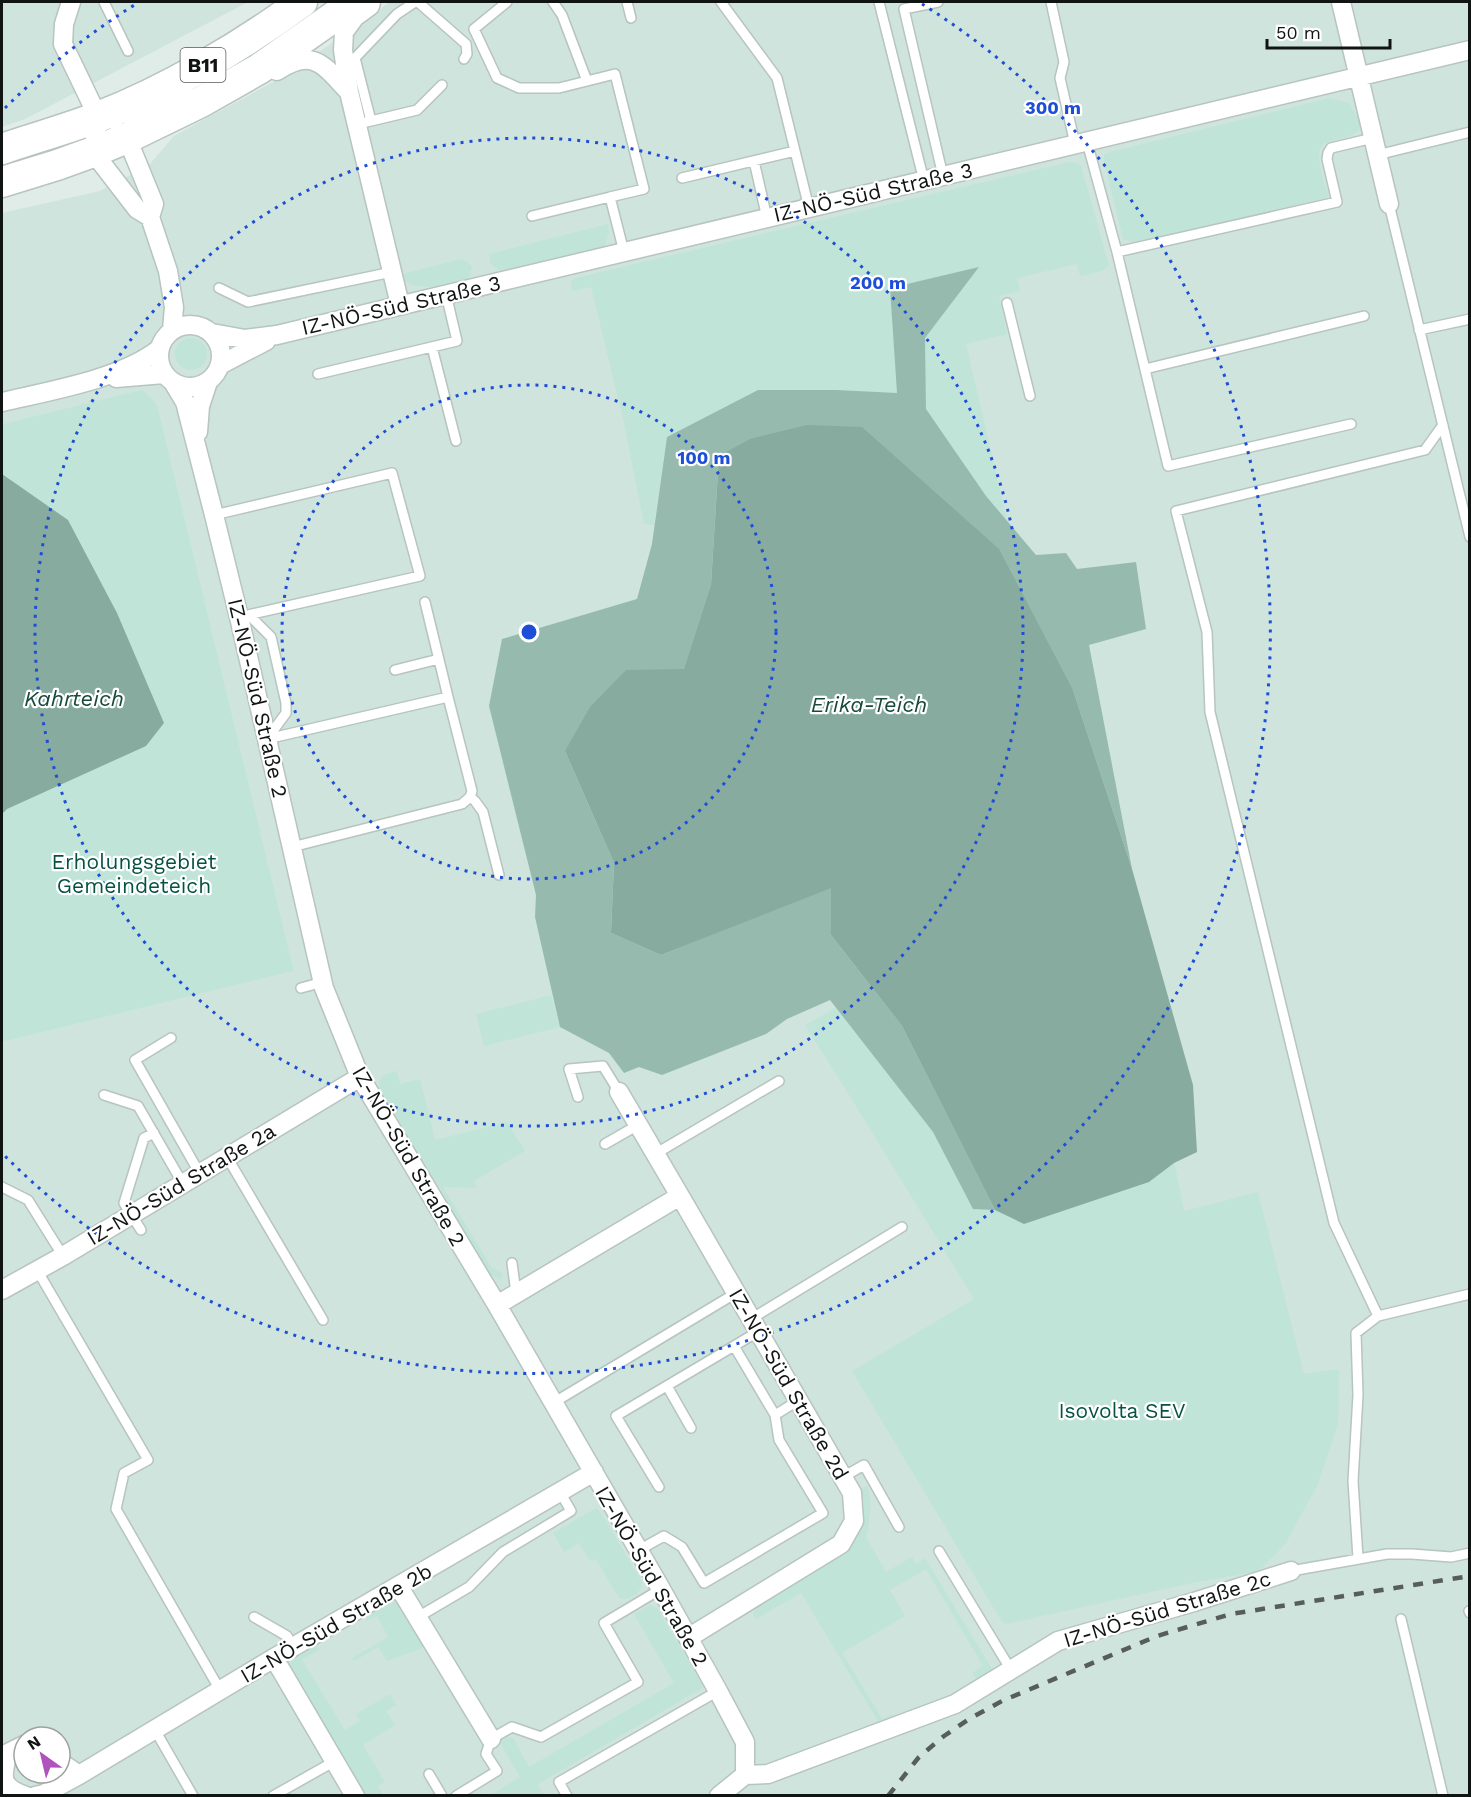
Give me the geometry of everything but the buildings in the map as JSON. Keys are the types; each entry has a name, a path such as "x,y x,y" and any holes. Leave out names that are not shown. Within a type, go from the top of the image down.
{"main road":[{"name":"B11","path":"2,148 98,117 187,75 267,28 302,2"},
{"name":"B11","path":"2,182 93,152 201,102 260,69 355,2"}],"street":[{"path":"71,2 64,24 63,44 98,117 127,138 154,204 150,216 168,271 188,311 207,330 218,341 222,351 216,375 208,382 198,386 182,387 168,378 159,364 159,349 164,338 172,330 182,325 194,324 207,330"},
{"path":"371,2 370,6 355,17 344,32 343,50 349,92 364,123 400,305"},
{"path":"1341,2 1389,204"},
{"name":"IZ-NÖ-Süd Straße 3","path":"207,330 244,339 277,335 1470,50"},
{"path":"260,69 274,73 289,63 304,59 318,62 349,92"},
{"path":"98,117 93,152 137,209 150,216"},
{"path":"168,271 174,307 172,330"},
{"name":"IZ-NÖ-Süd Straße 3","path":"220,365 277,335"},
{"path":"2,402 94,380 147,359 159,349"},
{"path":"94,380 168,378"},
{"name":"IZ-NÖ-Süd Straße 2","path":"168,378 185,402 214,515 244,616 267,739 323,982 360,1077 594,1472 718,1691 745,1742 745,1775"},
{"name":"IZ-NÖ-Süd Straße 2","path":"197,446 200,406 208,382"},
{"name":"IZ-NÖ-Süd Straße 2a","path":"2,1290 63,1256 136,1222 183,1184 360,1077"},
{"name":"IZ-NÖ-Süd Straße 2d","path":"619,1092 852,1493 854,1521 841,1544 688,1638"},
{"path":"496,1305 680,1196"},
{"name":"IZ-NÖ-Süd Straße 2b","path":"35,1796 44,1794 79,1775 274,1658 594,1472"},
{"name":"IZ-NÖ-Süd Straße 2c","path":"745,1775 768,1774 955,1704 1059,1641 1194,1602 1291,1570"},
{"path":"399,1587 490,1739"},
{"path":"274,1658 355,1796"},
{"path":"12,1752 8,1754 3,1771 4,1782 12,1791 26,1796"},
{"path":"72,1770 79,1775"},
{"path":"719,1796 745,1775"}],"lane":[{"path":"105,2 128,51"},
{"path":"442,85 417,110 364,123 355,58 397,14 416,2 466,44 467,54 464,59"},
{"path":"507,2 474,29 497,78 519,88 558,88 615,74 644,189 532,216"},
{"path":"553,2 562,15 587,81"},
{"path":"627,2 631,18"},
{"path":"721,2 777,78 809,208"},
{"path":"879,2 924,181"},
{"path":"938,2 904,9 943,176"},
{"path":"1051,2 1064,62 1060,78 1117,252 1168,466 1351,424"},
{"path":"1117,252 1337,202 1327,159 1331,148 1375,146 1470,132"},
{"path":"682,178 795,151"},
{"path":"754,161 767,218"},
{"path":"610,197 624,252"},
{"path":"1389,204 1470,537"},
{"path":"219,288 248,302 392,272"},
{"path":"318,374 457,341 446,294"},
{"path":"1007,303 1030,396"},
{"path":"1145,369 1364,316"},
{"path":"1419,330 1470,319"},
{"path":"432,347 456,441"},
{"path":"1378,1316 1335,1223 1210,712 1207,632 1176,511 1425,450 1443,425"},
{"path":"214,515 392,473 420,576 244,616"},
{"path":"292,847 462,804 470,797 472,791 425,602"},
{"path":"244,616 271,637 286,703 286,714 267,739"},
{"path":"394,670 439,659"},
{"path":"267,739 448,697"},
{"path":"470,797 483,812 499,875"},
{"path":"301,988 323,982"},
{"path":"171,1038 135,1059 200,1174"},
{"path":"578,1097 569,1069 603,1066 619,1092"},
{"path":"655,1154 779,1081"},
{"path":"104,1095 138,1106 183,1184"},
{"path":"605,1144 638,1125"},
{"path":"136,1222 124,1203 144,1138 154,1133"},
{"path":"227,1157 322,1320"},
{"path":"2,1187 28,1200 63,1256"},
{"path":"659,1487 616,1416 734,1346 755,1325 902,1227"},
{"path":"512,1263 516,1293"},
{"path":"38,1270 148,1460 124,1473 116,1509 220,1690"},
{"path":"553,1403 736,1293"},
{"path":"1358,1558 1353,1481 1358,1395 1356,1333 1378,1316 1470,1294"},
{"path":"639,1550 664,1536 682,1546 704,1583 824,1513 779,1440 775,1415 734,1346"},
{"path":"667,1386 692,1428"},
{"path":"775,1415 799,1400"},
{"path":"843,1477 864,1465 899,1527"},
{"path":"418,1617 470,1587 503,1552 572,1511 560,1492"},
{"path":"939,1551 1011,1670"},
{"path":"1291,1570 1387,1554 1451,1557 1470,1553"},
{"path":"456,1796 497,1772 486,1754 490,1739 513,1726 541,1737 638,1682 604,1623 661,1589"},
{"path":"254,1617 287,1636 293,1647"},
{"path":"1401,1619 1443,1796"},
{"path":"567,1796 559,1782 718,1691"},
{"path":"155,1730 193,1796"},
{"path":"273,1796 334,1761"},
{"path":"429,1774 442,1796"}],"shaded area":[{"path":"2,2 248,2 25,119 2,127"},
{"path":"390,2 1469,2 1469,1795 2,1795 2,1042 294,971 157,404 142,391 2,424 2,213 100,191 149,165 174,136 288,74"},
{"path":"979,267 925,338 926,409 986,496 1036,555 1066,553 1077,569 1136,562 1146,629 1089,645 1132,869 1073,690 719,456 711,584 684,670 626,670 565,751 614,863 611,933 661,955 831,887 831,935 902,1026 995,1210 973,1209 933,1132 830,1000 787,1019 766,1034 662,1075 639,1067 624,1073 609,1053 560,1027 535,917 536,895 489,706 502,639 637,599 652,544 667,437 758,390 897,393 890,288"}],"green space":[{"path":"1330,98 1349,103 1359,120 1360,128 1349,136 1329,141 1320,148 1322,176 1329,197 1136,243 1123,239 1104,155"},
{"path":"1069,162 1081,166 1109,266 1102,271 1080,276 1077,264 1017,278 1020,291 999,296 1007,334 966,344 1010,533 926,409 925,338 978,268 891,288 897,393 836,390 667,437 654,525 644,524 624,423 591,287 572,291 571,286 575,278"},
{"path":"608,224 609,233 604,248 503,273 490,263 489,254"},
{"path":"461,259 472,267 466,281 430,287 413,285 399,275"},
{"path":"191,338 203,342 207,354 203,366 191,370 179,366 175,354 179,342"},
{"name":"Erholungsgebiet Gemeindeteich","path":"142,390 157,404 294,971 2,1042 2,424"},
{"path":"551,995 560,1027 484,1046 476,1014"},
{"name":"Isovolta SEV","path":"836,1008 934,1132 1149,1036 1184,1211 1258,1192 1304,1374 1339,1369 1338,1424 1317,1486 1285,1544 1259,1571 1192,1583 1006,1624 1002,1622 852,1371 974,1299 805,1025"},
{"path":"397,1071 400,1084 420,1079 435,1140 507,1122 525,1151 474,1181 477,1188 443,1187 492,1268 502,1273 500,1279 485,1270 450,1212 452,1210 439,1186 427,1174 379,1089 383,1076"},
{"path":"867,1486 870,1518 866,1537 886,1572 912,1557 916,1564 925,1558 992,1669 991,1676 983,1679 978,1679 972,1673 983,1666 926,1569 890,1590 905,1616 842,1653 882,1719 893,1714 892,1721 870,1727 878,1721 801,1593 756,1619 753,1615 755,1607 843,1554 850,1547 862,1525 864,1508 861,1490"},
{"path":"596,1508 602,1514 642,1582 640,1590 630,1598 618,1597 596,1559 590,1561 579,1543 564,1552 553,1533"},
{"path":"386,1601 394,1601 399,1605 424,1647 387,1661 378,1647 354,1661 352,1658 388,1637 377,1616 367,1621 367,1613"},
{"path":"650,1605 657,1608 704,1687 538,1784 544,1795 489,1796 520,1777 499,1741 504,1736 513,1738 529,1767 674,1683 634,1614"},
{"path":"315,1645 320,1649 302,1660 345,1730 360,1721 356,1714 390,1694 396,1705 386,1711 395,1725 363,1745 385,1782 378,1786 383,1795 364,1795 290,1669 294,1656"}],"water":[{"name":"Erika-Teich","path":"807,425 862,427 999,549 1073,690 1132,869 1193,1085 1197,1152 1174,1163 1149,1182 1024,1224 995,1210 902,1026 831,935 831,888 661,955 611,933 614,863 565,751 590,707 626,670 684,669 711,584 719,456 750,439"},
{"name":"Kahrteich","path":"2,474 68,520 117,613 164,723 146,746 7,809 2,814"}],"railway":[{"path":"888,1796 919,1757 969,1719 1002,1701 1157,1636 1231,1614 1470,1576"}]}
